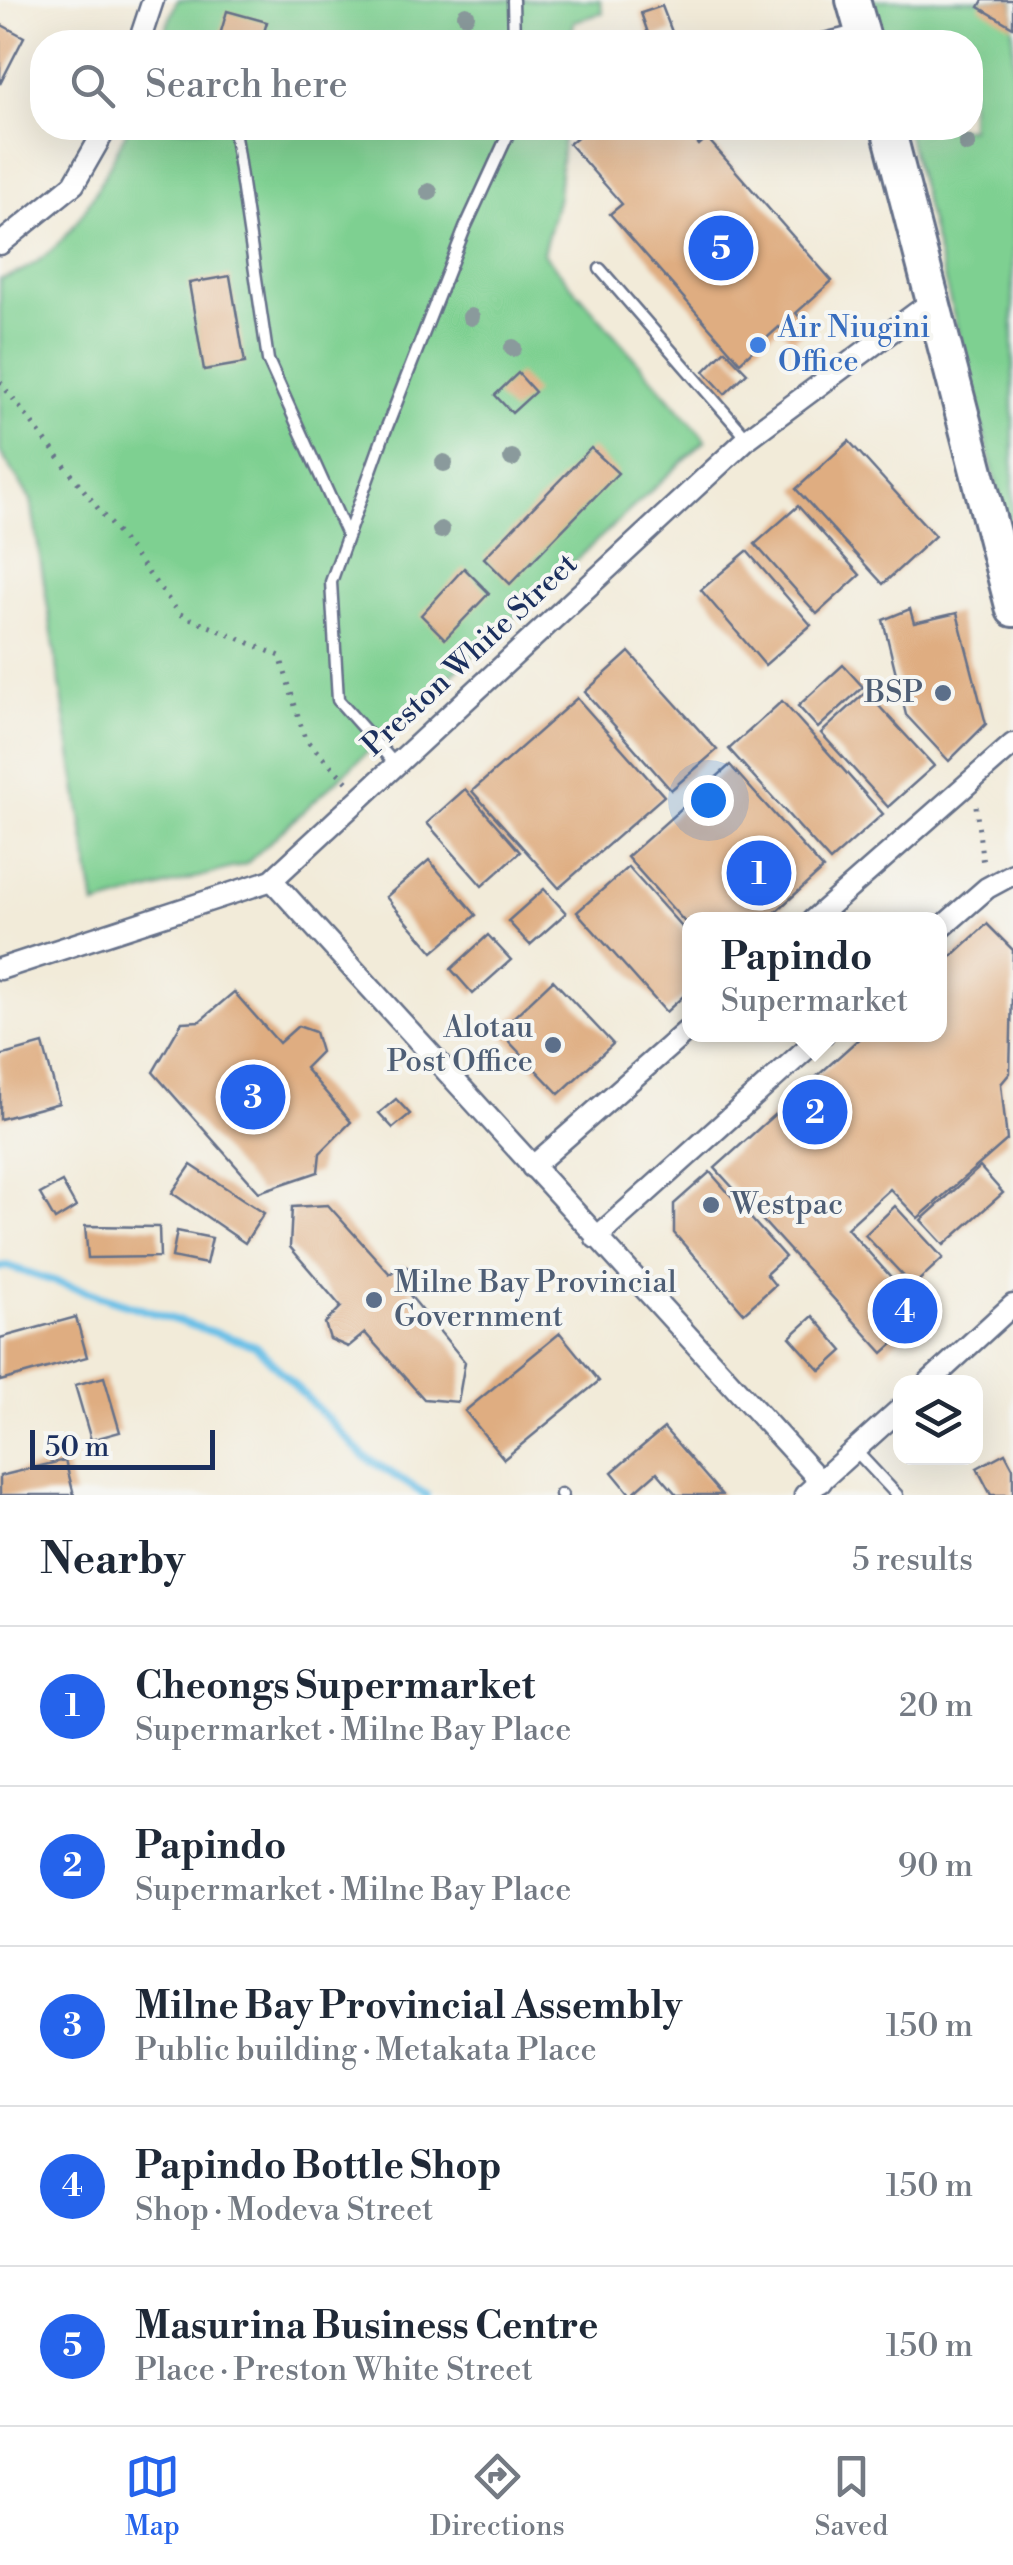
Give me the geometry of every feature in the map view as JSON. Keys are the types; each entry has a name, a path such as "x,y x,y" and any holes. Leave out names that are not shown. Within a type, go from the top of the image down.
{"main road":[{"path":"891,140 1013,610"}],"street":[{"path":"144,30 153,0"},
{"path":"0,244 74,184 99,140"},
{"name":"Preston White Street","path":"0,969 272,880 747,439 935,299"},
{"path":"822,912 1013,744"},
{"path":"947,923 986,888 1013,874"},
{"path":"272,880 596,1238 813,1488 893,1415"},
{"path":"532,1167 682,1035"},
{"path":"596,1238 813,1042"},
{"path":"937,1375 1013,1306"}],"lane":[{"path":"513,0 514,30"},
{"path":"236,140 268,360 348,536"},
{"path":"395,764 338,700 332,582 466,228 506,140"},
{"path":"600,269 747,439"},
{"path":"855,1450 897,1495"}],"path":[{"path":"0,382 180,614 280,656 304,740 362,796"},
{"path":"972,780 986,888"}],"green space":[{"path":"177,0 600,0 603,13 574,21 573,30 166,30"},
{"path":"871,0 1013,0 1013,550 909,140 983,140 983,30 880,30"},
{"path":"122,140 563,140 558,196 543,253 706,440 246,864 95,906 31,500 0,452 0,279 45,256 93,197"}],"building":[{"path":"983,0 1013,0 1013,27 979,7"},
{"path":"662,6 671,30 647,30 641,13"},
{"path":"227,11 267,22 265,30 221,30"},
{"path":"0,24 24,37 0,84"},
{"path":"574,140 695,140 699,145 709,140 832,281 796,313 808,327 792,341 779,327 740,362 610,214 622,204 569,144"},
{"path":"230,276 245,363 204,370 189,283"},
{"path":"725,350 747,373 725,394 704,371"},
{"path":"518,373 535,392 512,413 495,395"},
{"path":"849,441 935,536 883,584 796,489"},
{"path":"591,448 618,473 510,584 484,558"},
{"path":"798,506 860,575 817,614 755,544"},
{"path":"747,551 811,625 765,665 701,590"},
{"path":"464,568 489,593 445,639 421,615"},
{"path":"910,609 914,623 957,613 986,724 949,761 906,715 883,620"},
{"path":"629,652 717,750 671,790 585,692"},
{"path":"843,665 863,687 818,728 798,706"},
{"path":"866,692 934,766 888,807 821,733"},
{"path":"577,698 664,796 559,888 472,791"},
{"path":"782,701 883,814 830,861 729,749"},
{"path":"730,765 823,869 776,912 682,912 682,919 627,857"},
{"path":"465,789 520,852 482,886 427,823"},
{"path":"429,860 476,915 433,952 386,897"},
{"path":"628,867 682,927 682,997 666,1012 577,912"},
{"path":"544,889 566,913 530,945 508,921"},
{"path":"987,924 1013,950 1010,1073 1001,1084 1007,1140 918,1218 890,1189 847,1228 925,1315 883,1353 715,1168 855,1042 947,1042 947,961"},
{"path":"488,935 511,960 473,994 451,969"},
{"path":"553,980 613,1044 559,1094 499,1031"},
{"path":"234,992 279,1043 298,1026 315,1032 321,1052 305,1068 351,1122 320,1153 318,1172 259,1192 153,1072 182,1022 200,1021"},
{"path":"43,1044 59,1103 0,1119 0,1056"},
{"path":"396,1099 410,1114 393,1128 379,1113"},
{"path":"191,1165 264,1213 245,1243 172,1193"},
{"path":"980,1167 1003,1193 944,1245 921,1220"},
{"path":"710,1172 785,1257 766,1274 775,1285 744,1313 674,1233 674,1204"},
{"path":"62,1182 76,1207 55,1220 40,1194"},
{"name":"Milne Bay Provincial Government","path":"328,1205 390,1274 401,1265 415,1270 418,1284 408,1293 465,1362 458,1402 424,1399 365,1333 348,1347 330,1339 325,1323 341,1307 290,1247 292,1207"},
{"path":"895,1206 943,1258 913,1286 865,1235"},
{"path":"85,1226 159,1227 160,1257 88,1258"},
{"path":"177,1231 212,1238 206,1264 172,1257"},
{"path":"813,1316 843,1351 821,1371 790,1337"},
{"path":"76,1317 87,1357 0,1381 0,1338"},
{"path":"560,1333 599,1381 504,1459 465,1411"},
{"path":"104,1377 120,1432 91,1440 75,1385"},
{"path":"664,1428 722,1495 677,1495 657,1472 631,1495 612,1472"},
{"path":"1005,1453 1013,1468 1013,1495 991,1495 977,1468"},
{"path":"65,1460 74,1495 0,1495 0,1476"}],"waterway":[{"path":"0,1267 7,1266 256,1346 365,1457 426,1495"}],"place":[{"name":"Masurina Business Centre","path":"721,248"},
{"name":"Air Niugini Office","path":"758,345"},
{"name":"BSP","path":"943,693"},
{"name":"Cheongs Supermarket","path":"759,873"},
{"name":"Alotau Post Office","path":"553,1045"},
{"name":"Milne Bay Provincial Assembly","path":"253,1097"},
{"name":"Papindo","path":"815,1112"},
{"name":"Westpac","path":"711,1205"},
{"name":"Milne Bay Provincial Government","path":"374,1300"},
{"name":"Papindo Bottle Shop","path":"905,1311"}]}
